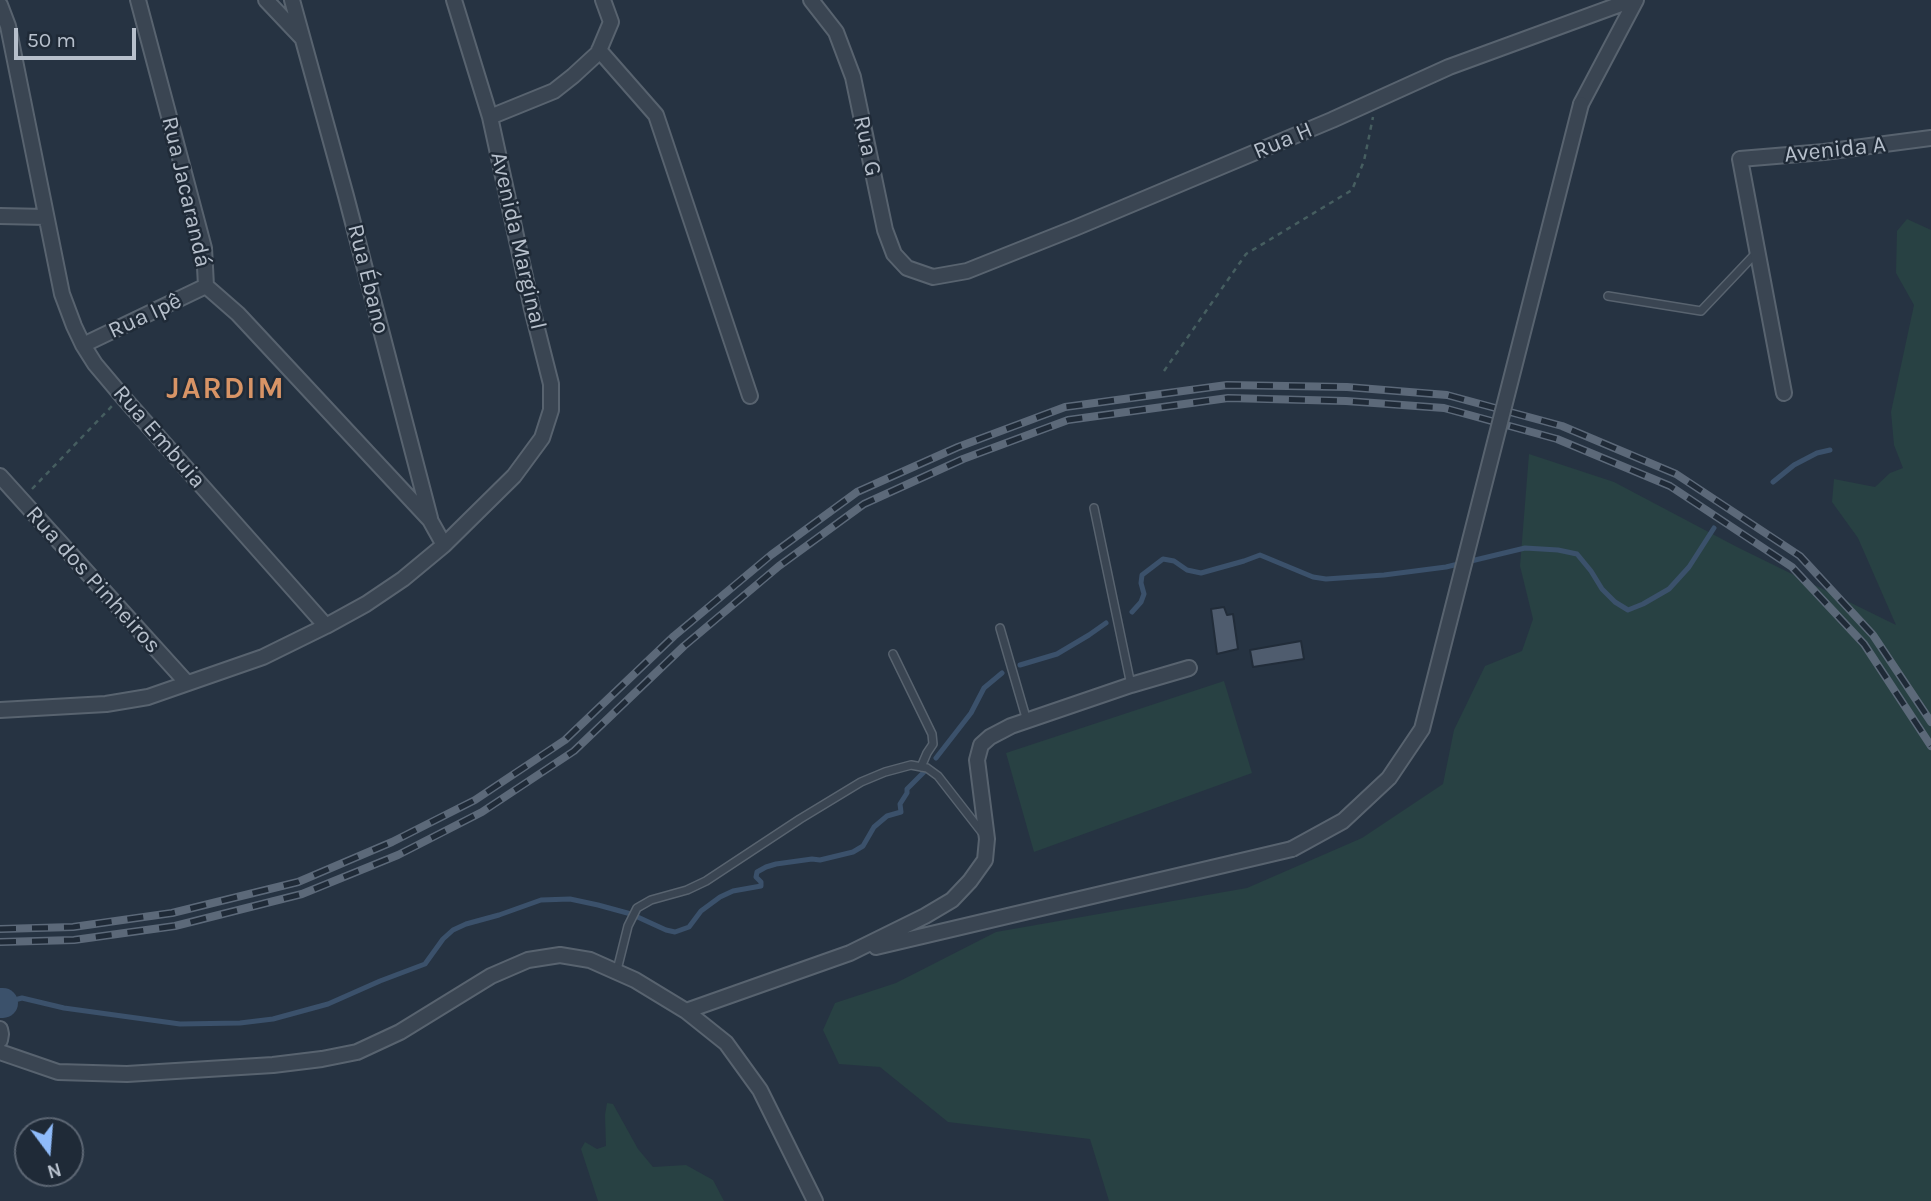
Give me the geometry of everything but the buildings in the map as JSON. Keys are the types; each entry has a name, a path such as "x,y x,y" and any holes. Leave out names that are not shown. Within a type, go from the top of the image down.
{"street":[{"name":"Rua Jacarandá","path":"138,0 204,248 206,286 238,314 430,520 444,545"},
{"path":"267,0 303,38"},
{"name":"Rua Ébano","path":"292,0 430,520"},
{"name":"Avenida Marginal","path":"1,709 106,704 148,697 263,657 326,626 394,585 444,545 514,476 542,438 551,410 551,383 490,117 454,0"},
{"path":"490,117 554,91 600,50 611,22 603,0"},
{"name":"Rua G","path":"811,0 836,32 853,77 885,230 894,254 907,268 933,277"},
{"path":"686,1011 850,953 1292,849 1343,821 1389,778 1422,729 1581,104 1634,0"},
{"name":"Rua H","path":"933,277 967,271 1247,157 1449,67 1634,0"},
{"name":"Rua Embuia","path":"0,5 8,26 62,294 83,345 122,396 326,626"},
{"path":"600,50 656,115 750,396"},
{"name":"Avenida A","path":"1757,251 1740,159 1824,152 1931,138"},
{"path":"0,216 46,217"},
{"path":"1757,251 1784,393"},
{"name":"Rua Ipê","path":"83,345 206,286"},
{"name":"Rua dos Pinheiros","path":"0,476 187,683"},
{"path":"850,953 952,900 985,860 986,839 977,760 981,745 990,737 1027,720 1189,668"},
{"path":"0,1052 58,1072 127,1074 273,1065 322,1059 358,1052 401,1032 491,976 528,960 560,955 590,960 617,970 686,1011 726,1043 760,1090 816,1201"},
{"path":"0,1029 0,1040"}],"lane":[{"path":"1608,296 1701,311 1757,251"},
{"path":"1094,508 1131,685"},
{"path":"1000,628 1027,720"},
{"path":"893,654 932,734 933,744 921,767"},
{"path":"617,970 628,926 637,908 706,881 861,782 885,772 911,765 927,768 939,776 986,839"}],"path":[{"path":"1164,371 1246,254 1352,190 1364,161 1376,100"},
{"path":"21,500 122,396"}],"green space":[{"path":"1907,219 1931,230 1931,1201 1109,1201 1090,1139 948,1122 880,1067 839,1064 823,1030 835,1003 896,983 996,932 1247,888 1362,838 1443,784 1454,730 1485,666 1522,651 1533,619 1520,566 1529,454 1614,482 1737,547 1896,625 1858,538 1832,502 1834,479 1875,487 1890,473 1903,468 1894,445 1891,412 1914,305 1896,273 1897,231"},
{"path":"1224,681 1252,773 1034,852 1006,753"},
{"path":"607,1103 613,1104 638,1149 653,1167 686,1165 713,1180 724,1201 598,1201 581,1149 585,1142 597,1149 606,1146"}],"waterway":[{"path":"1773,482 1794,465 1817,453 1830,450"},
{"path":"1132,612 1144,594 1142,575 1163,559 1201,573 1260,555 1313,577 1326,579 1446,567 1525,548 1577,554 1602,589 1628,610 1669,589 1689,567 1714,528"},
{"path":"1020,665 1057,654 1106,623"},
{"path":"936,758 971,713 984,688 1002,673"},
{"path":"3,1003 22,998 64,1008 180,1024 240,1023 273,1019 328,1004 425,964 453,930 541,900 570,899 598,905 631,914 675,932 689,927 701,911 720,897 733,891 761,886 756,877 757,872 766,867 820,860 853,852 863,846 874,827 887,816 901,812 900,804 907,789 924,772"}],"railway":[{"path":"0,929 73,927 172,913 298,882 392,842 475,800 565,740 674,636 771,555 857,492 958,447 1065,407 1227,385 1347,387 1447,395 1562,426 1676,474 1800,556 1873,635 1931,722"},
{"path":"0,942 74,940 175,926 302,894 398,855 482,812 574,751 684,646 779,566 864,504 963,459 1068,420 1228,398 1346,401 1444,408 1557,439 1670,486 1792,567 1864,644 1931,746"}],"district":[{"name":"JARDIM","path":"226,389"}]}
